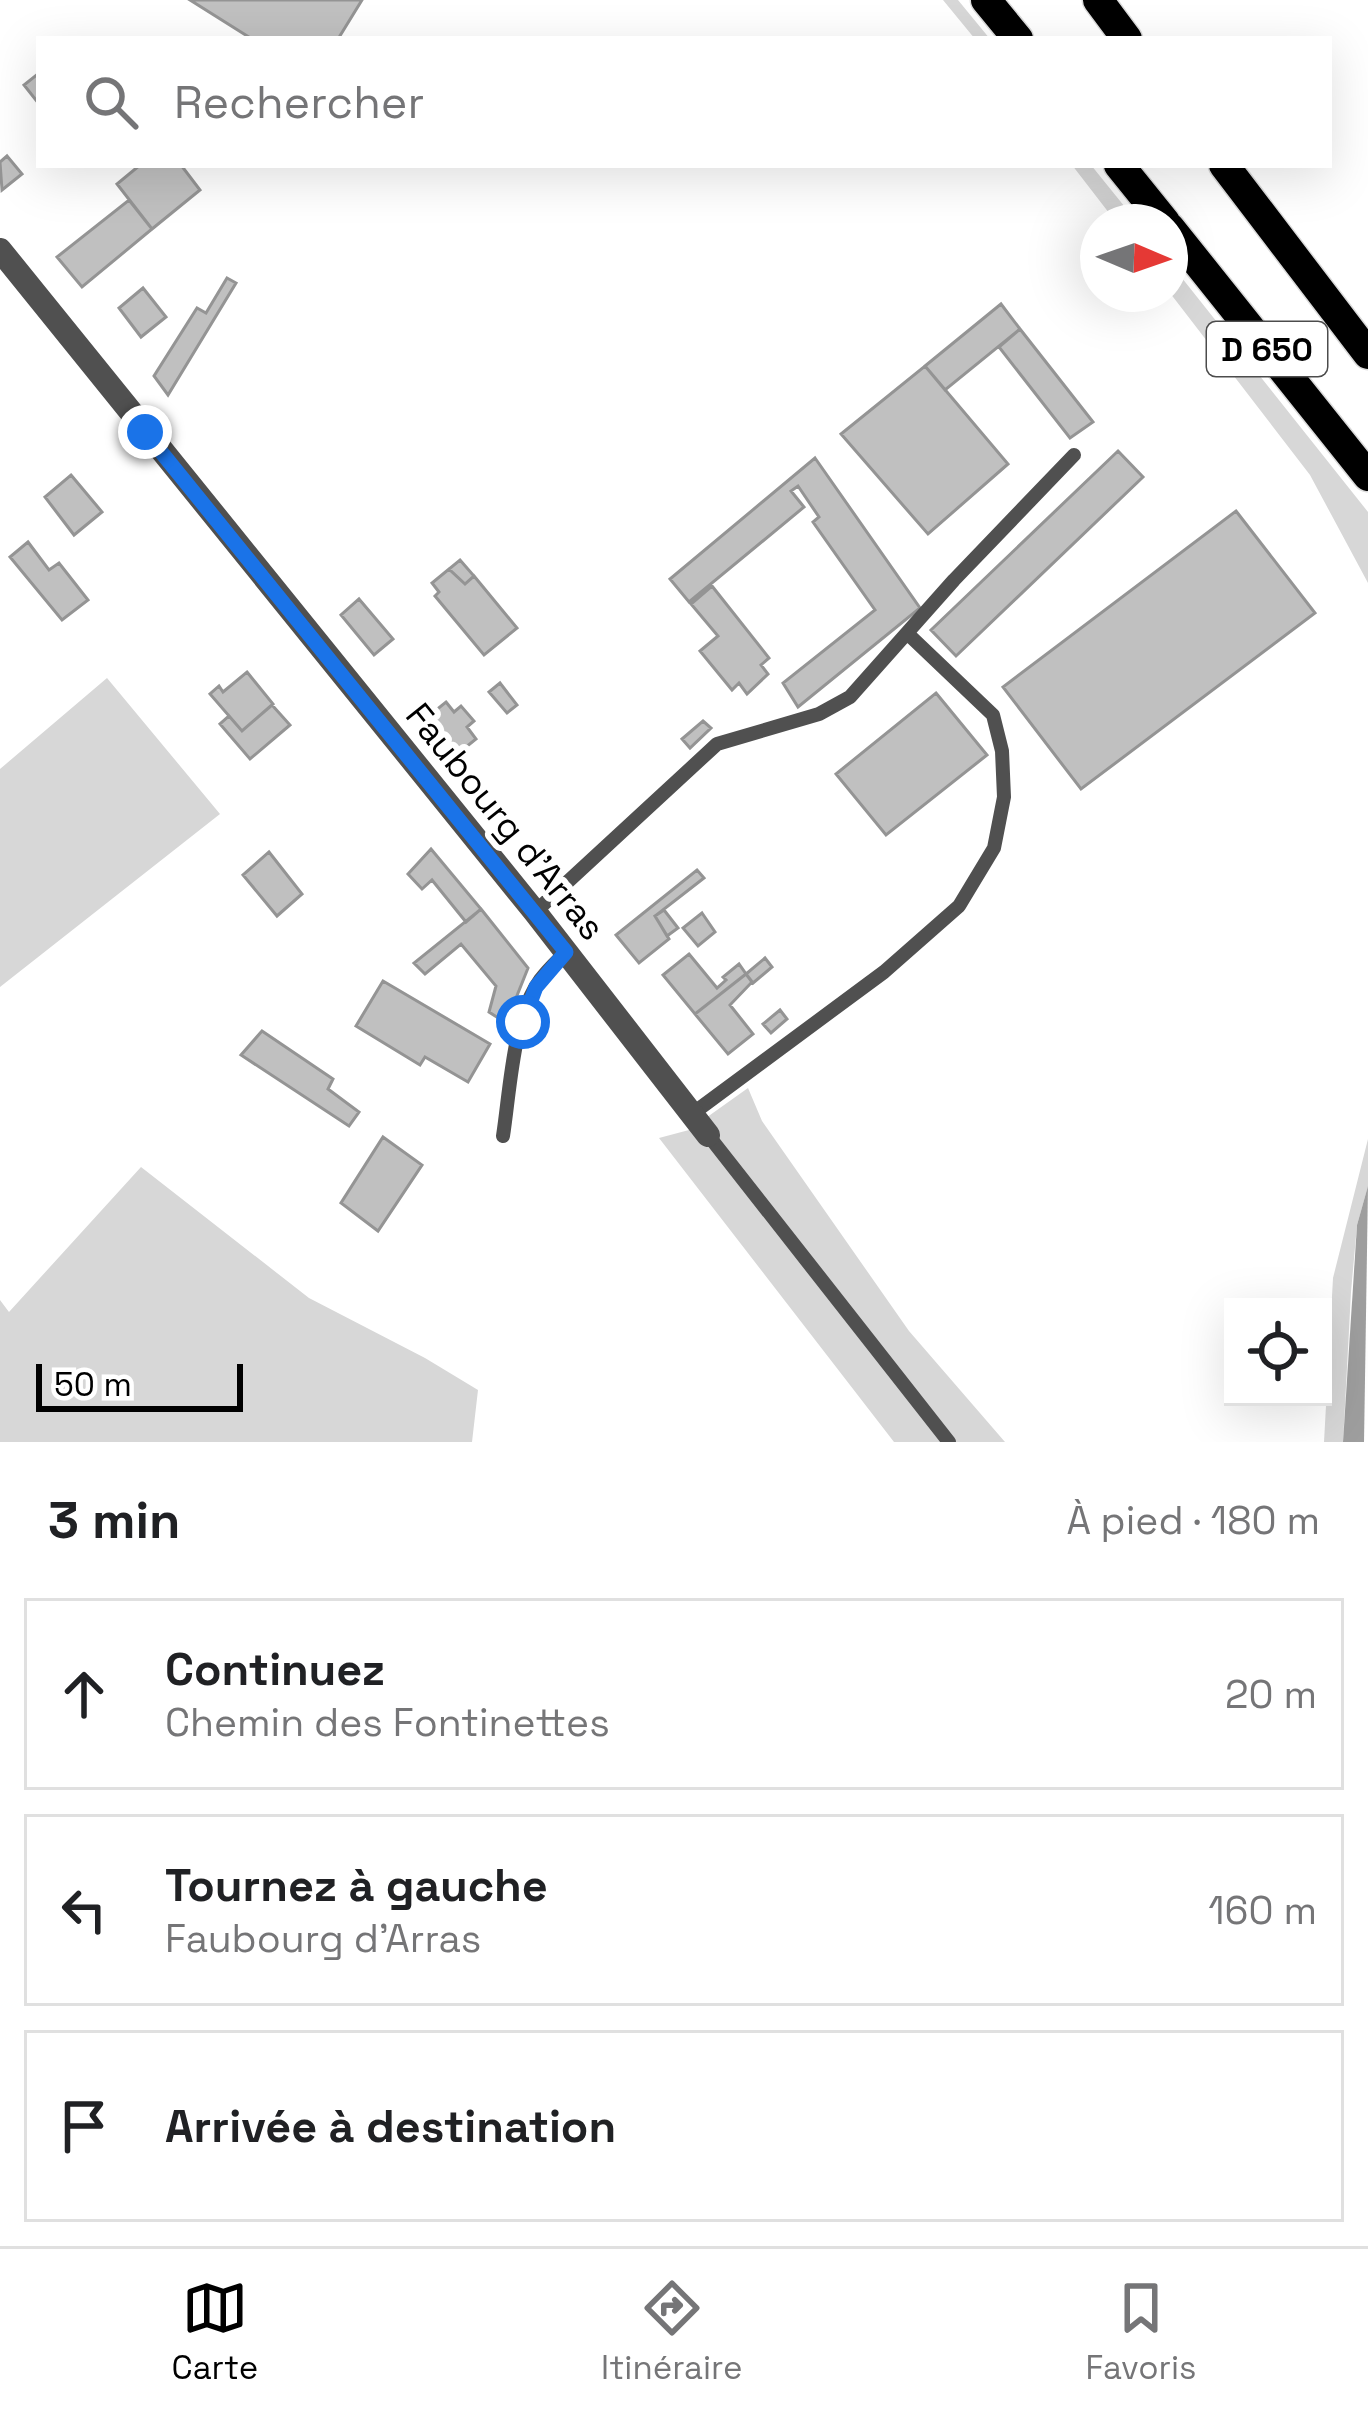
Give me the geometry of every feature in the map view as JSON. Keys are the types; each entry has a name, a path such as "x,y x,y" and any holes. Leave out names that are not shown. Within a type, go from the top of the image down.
{"main road":[{"path":"986,0 1016,36"},
{"path":"1098,0 1125,36"},
{"name":"D 650","path":"1121,168 1150,204"},
{"name":"D 650","path":"1226,168 1368,354"},
{"name":"D 650","path":"1188,251 1368,476"}],"street":[{"name":"Faubourg d'Arras","path":"0,250 708,1135"}],"lane":[{"path":"535,913 717,744 834,707 862,687 954,580 1074,455"},
{"path":"692,1114 884,972 929,933 958,906 994,848 1004,797 1003,751 993,715 908,634"},
{"path":"503,1136 518,1040 531,999 541,979 566,952"},
{"name":"Faubourg d'Arras","path":"708,1135 949,1442"}],"shaded area":[{"path":"943,0 958,0 988,36 973,36"},
{"path":"1074,168 1093,168 1122,204 1102,204"},
{"path":"1188,286 1368,512 1368,583 1310,475 1185,312"},
{"path":"107,678 220,814 0,987 0,769"},
{"path":"748,1088 762,1121 909,1331 1005,1442 894,1442 659,1138 689,1130"},
{"path":"1368,1139 1368,1186 1357,1225 1351,1292 1343,1442 1324,1442 1326,1406 1332,1406 1333,1278"},
{"path":"141,1167 309,1298 478,1390 472,1442 0,1442 0,1300 9,1312"},
{"path":"1368,1186 1364,1442 1343,1442 1357,1225"}],"building":[{"path":"190,0 362,0 340,36 247,36"},
{"path":"36,75 36,100 24,85"},
{"path":"7,156 22,174 2,190 0,162"},
{"path":"136,168 183,168 200,190 152,229 117,184"},
{"path":"129,200 152,229 82,287 57,257"},
{"path":"227,278 236,283 168,395 154,376 197,308 206,313"},
{"path":"143,288 166,317 141,337 119,308"},
{"path":"1001,304 1020,329 945,390 925,366"},
{"path":"1020,329 1093,422 1070,438 999,347"},
{"path":"925,366 1008,464 928,534 841,434"},
{"path":"1118,451 1143,477 956,656 931,630"},
{"path":"815,458 920,608 798,707 783,683 875,610 813,522 819,517 798,486 791,491 804,507 689,602 670,579"},
{"path":"71,475 102,512 74,535 45,497"},
{"path":"1236,511 1315,613 1081,789 1003,687"},
{"path":"28,542 49,570 59,563 88,600 62,620 10,557"},
{"path":"460,560 474,576 465,584 449,569"},
{"path":"449,569 465,584 474,576 517,628 484,655 435,596 439,592 432,583"},
{"path":"712,586 769,658 761,665 768,674 747,694 739,683 732,690 700,651 718,636 691,604"},
{"path":"359,599 393,639 374,655 341,615"},
{"path":"247,672 273,704 242,731 210,694 219,686 223,692"},
{"path":"500,683 517,705 507,713 489,692"},
{"path":"936,693 987,755 886,835 836,774"},
{"path":"446,702 454,712 461,706 474,721 467,727 476,739 455,756 425,719"},
{"path":"272,705 290,725 250,759 220,724 229,716 242,731"},
{"path":"703,721 711,728 690,748 682,739"},
{"path":"431,849 481,909 466,922 432,880 422,889 408,874"},
{"path":"269,852 302,894 277,916 243,875"},
{"path":"697,870 704,878 655,916 669,939 639,963 616,935"},
{"path":"481,909 528,968 506,1023 489,1012 496,986 461,944 425,974 414,963"},
{"path":"664,910 678,928 667,936 655,916"},
{"path":"702,913 715,932 698,946 683,928"},
{"path":"689,954 717,988 739,964 746,974 695,1014 663,975"},
{"path":"765,958 772,967 753,983 746,974"},
{"path":"746,974 752,982 730,1005 753,1034 728,1054 695,1014"},
{"path":"383,981 490,1044 468,1082 425,1057 420,1065 356,1026"},
{"path":"780,1010 787,1019 771,1033 763,1024"},
{"path":"262,1031 333,1079 328,1089 359,1112 349,1126 241,1055"},
{"path":"383,1137 422,1165 378,1231 341,1203"}],"route":[{"path":"145,432 566,952 536,987 523,1022"}]}
